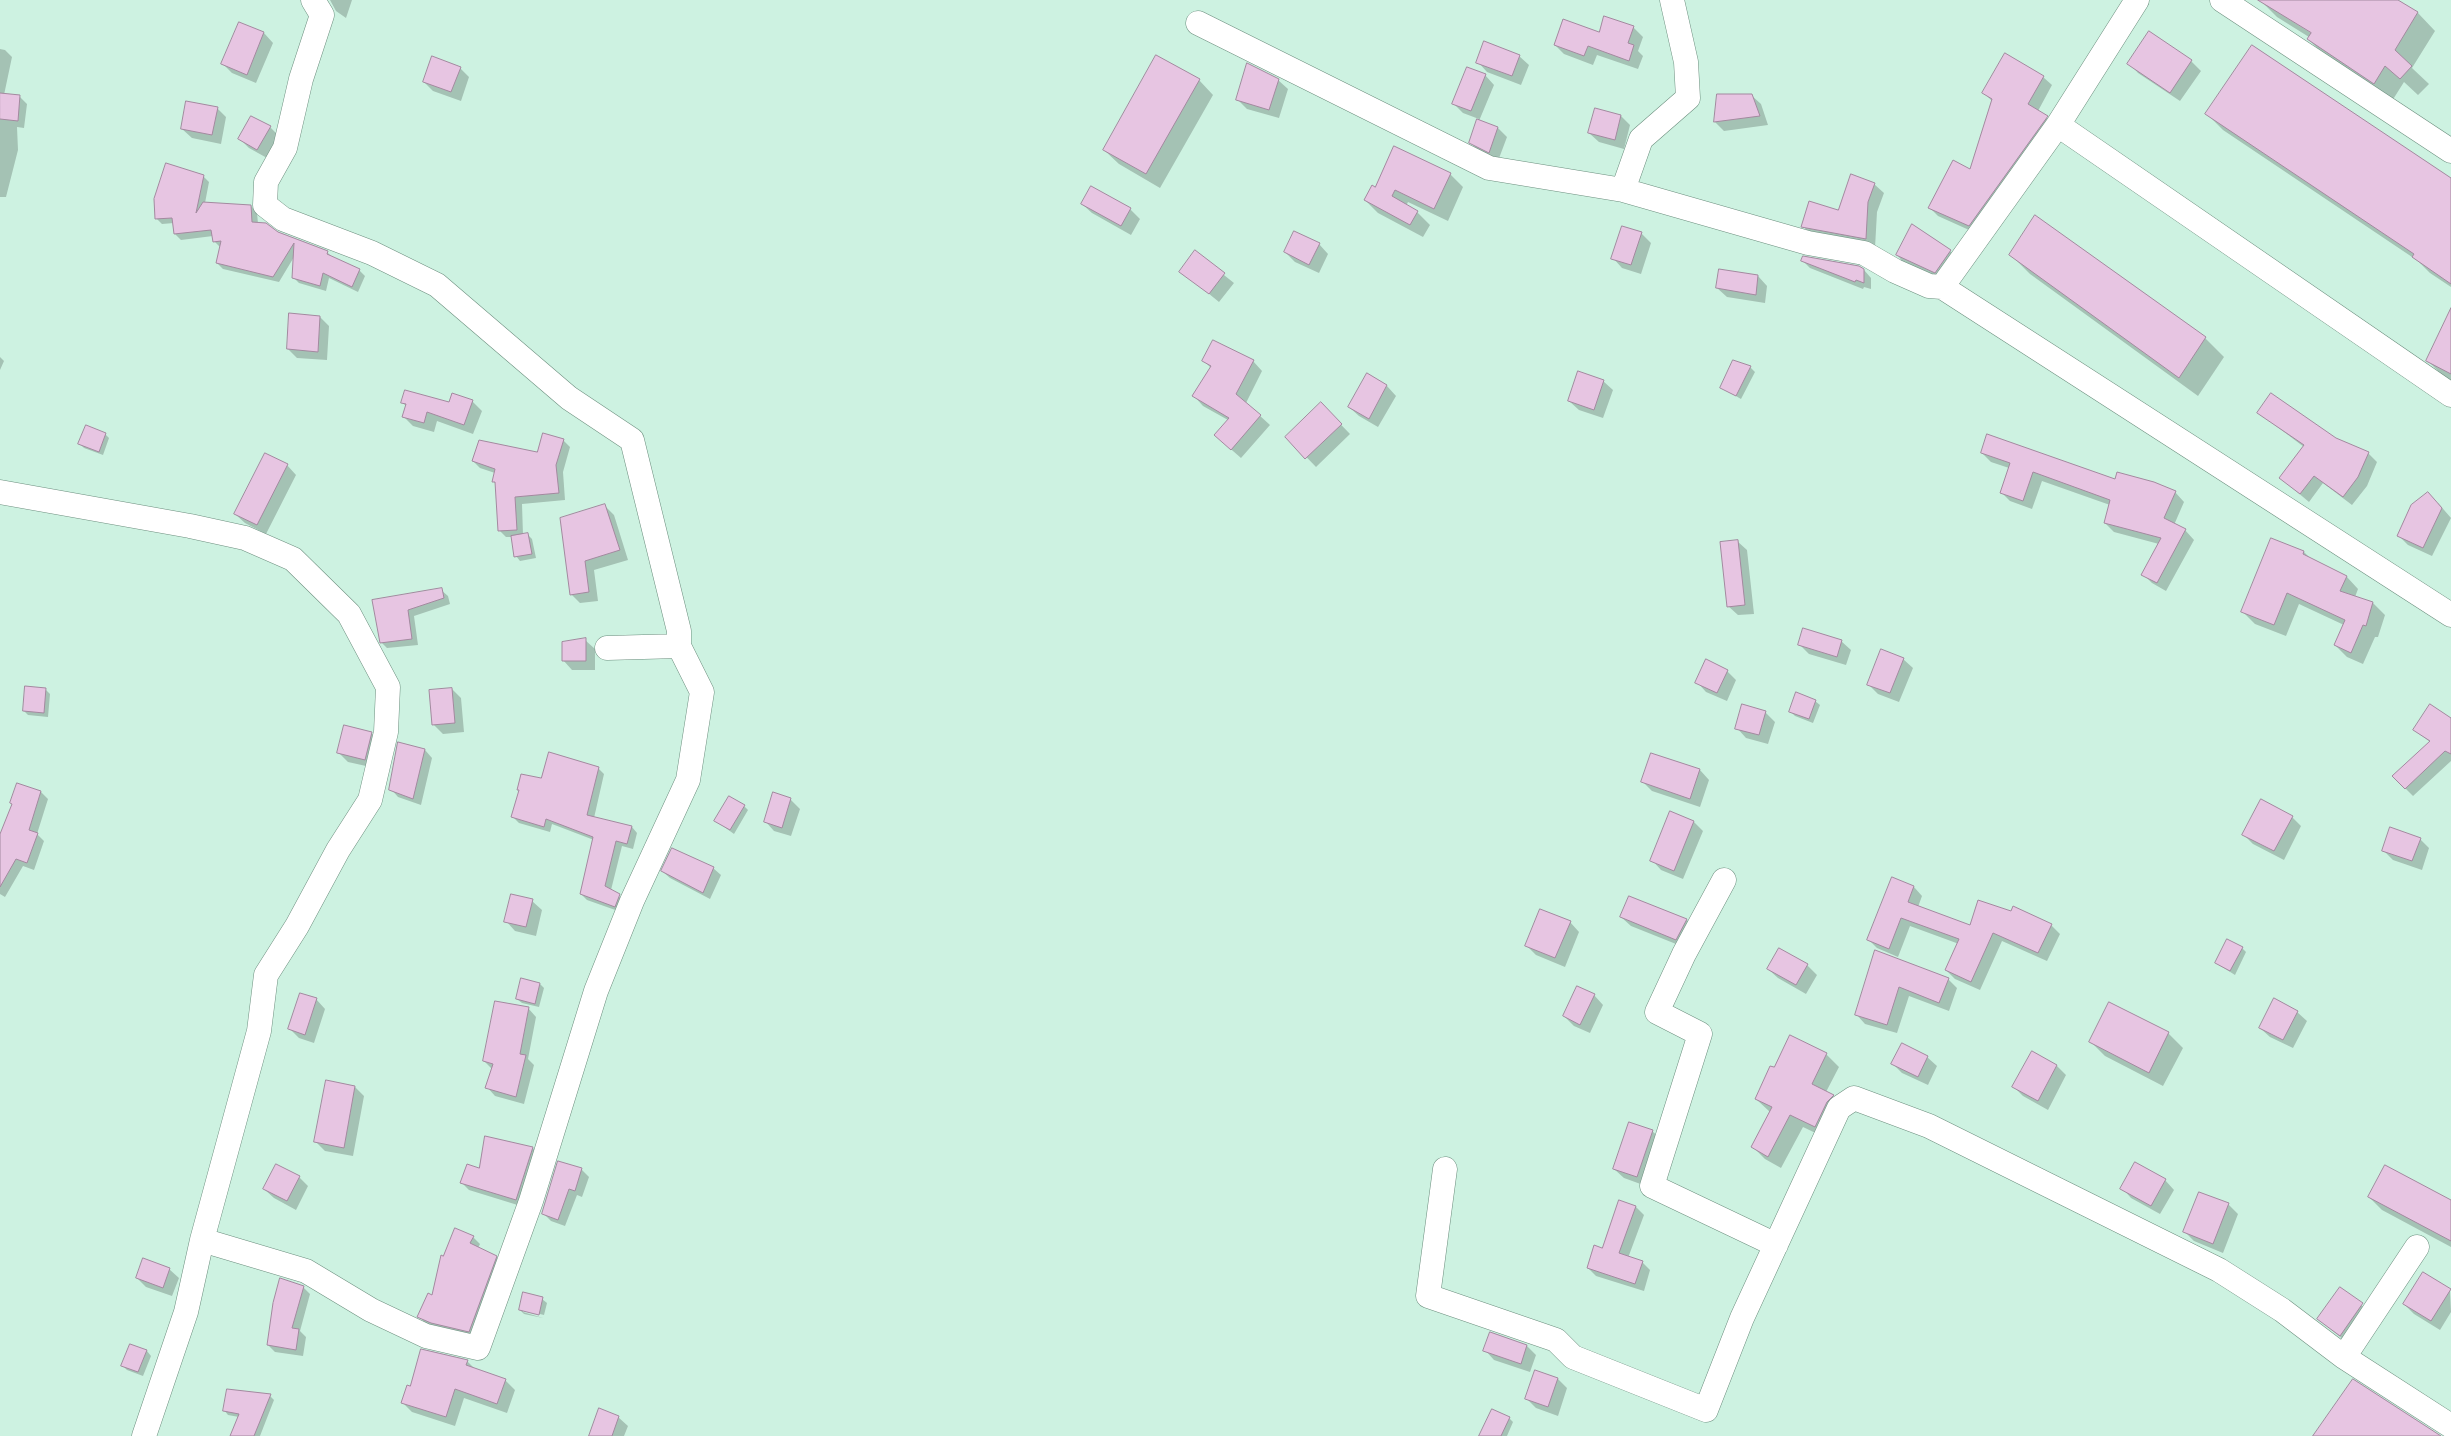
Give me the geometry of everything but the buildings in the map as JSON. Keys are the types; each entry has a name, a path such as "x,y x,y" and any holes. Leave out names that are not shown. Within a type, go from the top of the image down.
{"street":[{"path":"202,1240 306,1271 371,1310 426,1336 478,1348 531,1201 596,991 632,901 688,780 702,692 679,646 680,631 632,440 569,398 437,285 372,253 282,219 265,205 266,182 285,148 301,79 322,15 313,0"},
{"path":"1623,190 1641,138 1688,98 1686,62 1672,0"},
{"path":"1942,287 2058,125 2138,0"},
{"path":"2222,0 2451,152"},
{"path":"1198,23 1489,168 1623,190 1808,243 1864,253 1895,271 1930,286 1942,287 2449,609"},
{"path":"2058,125 2451,395"},
{"path":"0,492 190,526 245,538 293,559 349,614 388,688 386,732 370,800 338,850 297,926 266,975 259,1031 202,1240 186,1312 144,1436"},
{"path":"607,648 679,646"},
{"path":"1724,880 1684,954 1657,1012 1700,1034 1652,1186 1776,1245"},
{"path":"1445,1169 1428,1296 1556,1340 1573,1357 1706,1410 1742,1318 1839,1108 1854,1098 1929,1126 2219,1270 2282,1310 2344,1357 2451,1426"},
{"path":"2344,1357 2417,1247"}]}
